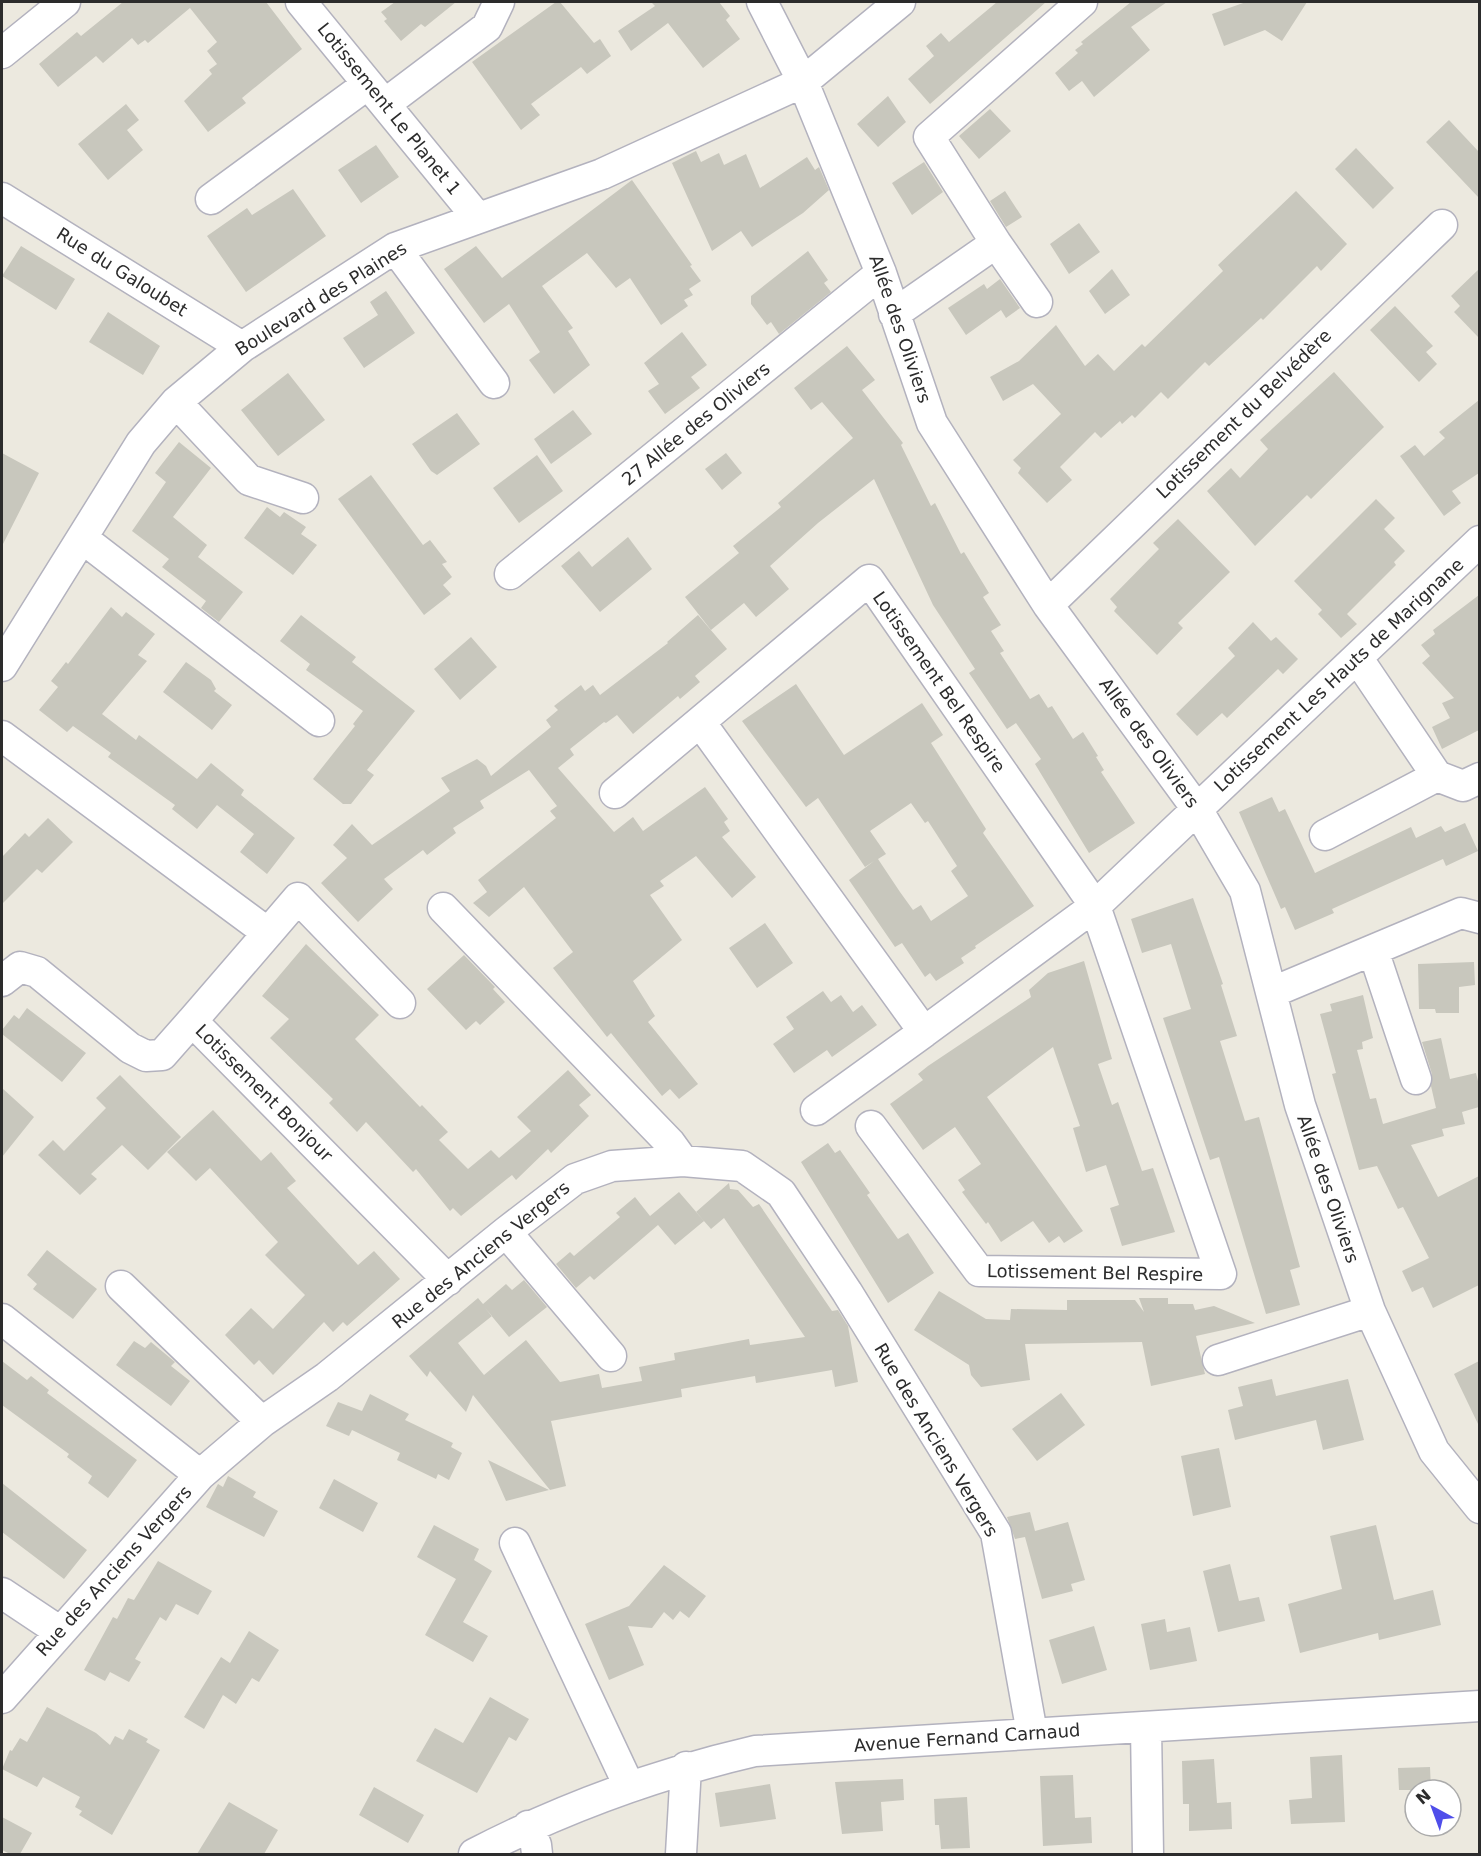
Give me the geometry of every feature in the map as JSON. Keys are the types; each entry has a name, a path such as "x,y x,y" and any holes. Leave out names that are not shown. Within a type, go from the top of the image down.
{"street":[{"path":"2,53 65,2"},
{"name":"Lotissement Le Planet 1","path":"301,2 477,217"},
{"path":"211,199 487,27 499,2"},
{"name":"Allée des Oliviers","path":"762,2 803,82 887,293 932,423 1048,604 1197,809 1245,891 1273,992 1300,1105 1370,1311 1434,1451 1479,1508"},
{"name":"Boulevard des Plaines","path":"2,666 141,443 177,402 242,346 395,248 602,174 803,82 900,2"},
{"path":"1036,302 929,137 1082,2"},
{"name":"Rue du Galoubet","path":"2,198 242,346"},
{"name":"Lotissement du Belvédère","path":"1048,604 1442,225"},
{"path":"514,582 887,293 996,243"},
{"path":"395,248 494,383"},
{"path":"177,402 249,480 303,498"},
{"path":"82,538 319,721"},
{"name":"Lotissement Les Hauts de Marignane","path":"1197,809 1358,659 1479,541"},
{"name":"Lotissement Bel Respire","path":"615,793 868,580 1095,906 1221,1274 979,1272 871,1126"},
{"path":"1358,659 1437,776 1463,786 1479,778"},
{"path":"700,722 924,1032"},
{"path":"2,736 268,933"},
{"path":"1325,835 1437,776"},
{"path":"816,1110 1095,906 1197,809"},
{"name":"Lotissement Bonjour","path":"400,1003 298,898 192,1021 448,1280"},
{"path":"443,908 670,1143 683,1161"},
{"path":"1273,992 1461,913 1479,918"},
{"path":"1373,950 1416,1079"},
{"path":"2,981 20,967 37,972 130,1048 146,1056 162,1055 192,1021"},
{"name":"Rue des Anciens Vergers","path":"2,1698 59,1631 200,1475 262,1422 327,1377 575,1179 612,1166 683,1161 742,1166 781,1193 847,1292 996,1533 1032,1733"},
{"path":"506,1232 611,1356"},
{"path":"120,1286 262,1422"},
{"path":"1218,1360 1370,1311"},
{"path":"2,1319 200,1475"},
{"path":"515,1543 629,1786"},
{"path":"2,1593 59,1631"},
{"name":"Avenue Fernand Carnaud","path":"474,1854 528,1826 629,1786 686,1767 754,1751 1479,1706"},
{"path":"1146,1727 1148,1854"},
{"path":"681,1854 686,1767"},
{"path":"528,1826 536,1845 537,1854"}],"building":[{"path":"123,2 266,2 302,49 242,98 246,103 208,132 184,101 212,74 209,70 217,64 207,51 217,42 190,8 148,43 145,40 138,45 132,38 103,63 96,56 58,87 39,64 77,32 81,36"},
{"path":"395,2 456,2 425,27 421,24 401,41 384,21 387,19 381,12"},
{"path":"556,2 560,2 594,43 600,39 611,56 587,74 581,67 531,104 540,115 521,130 472,62"},
{"path":"651,2 719,2 730,16 726,20 740,39 703,68 668,23 631,51 618,31 655,6"},
{"path":"997,2 1046,2 930,104 908,79 934,56 926,46 941,33 949,42"},
{"path":"1131,2 1167,2 1131,27 1150,50 1094,97 1082,81 1069,91 1055,73 1078,53 1075,50 1083,44 1081,42"},
{"path":"1246,2 1307,2 1282,41 1265,30 1224,46 1212,14"},
{"path":"888,96 906,122 878,147 857,124"},
{"path":"126,104 139,120 127,130 143,150 108,180 78,144"},
{"path":"990,109 1011,131 979,159 959,136"},
{"path":"1449,120 1479,152 1479,198 1426,142"},
{"path":"376,145 399,177 361,203 338,170"},
{"path":"1356,148 1394,188 1373,209 1335,169"},
{"path":"696,151 701,162 719,153 724,165 746,154 760,188 807,157 815,170 819,167 829,190 803,213 752,247 741,231 712,251 672,163"},
{"path":"924,162 943,192 912,215 892,183"},
{"path":"632,180 701,281 689,289 693,295 684,300 688,306 661,325 630,278 616,288 587,253 542,286 573,328 568,331 590,365 554,394 529,360 540,352 509,304 484,323 444,269 476,246 502,278"},
{"path":"293,189 326,236 246,292 207,236 247,208 252,215"},
{"path":"1005,191 1022,217 1006,227 990,201"},
{"path":"1296,191 1347,244 1321,271 1317,266 1263,320 1261,318 1209,366 1205,362 1168,399 1161,392 1135,418 1132,415 1122,424 1120,421 1101,438 1095,432 1060,467 1072,480 1047,503 1018,473 1021,468 1013,460 1061,414 1033,384 1003,401 990,377 1019,361 1056,325 1085,366 1098,354 1114,371 1142,344 1145,347 1223,271 1218,265"},
{"path":"1079,223 1100,252 1069,274 1050,244"},
{"path":"21,246 75,279 56,310 2,276"},
{"path":"808,251 828,280 824,283 831,292 779,334 771,322 767,325 751,304 751,296"},
{"path":"1112,269 1130,295 1105,314 1089,291"},
{"path":"1479,269 1479,338 1454,312 1460,306 1451,296"},
{"path":"1000,279 1020,308 1006,318 1001,310 966,335 948,308 984,284 987,289"},
{"path":"386,291 415,333 364,368 343,338 378,315 370,302"},
{"path":"1395,306 1433,346 1426,352 1437,364 1419,382 1370,330"},
{"path":"108,312 160,346 143,375 89,342"},
{"path":"682,332 707,365 691,377 700,388 665,414 648,391 659,384 644,363"},
{"path":"847,346 875,380 862,390 903,443 901,445 931,506 935,503 961,554 964,552 989,593 983,597 1001,625 991,631 1004,651 1000,653 1030,699 1039,694 1048,708 1052,706 1073,739 1083,732 1098,756 1096,757 1104,770 1101,772 1135,823 1089,853 1035,764 1041,759 1016,723 1007,729 969,673 975,669 933,605 874,479 818,523 770,566 789,589 756,617 744,603 711,630 685,597 739,553 733,546 781,507 778,503 853,438 822,402 811,410 794,388"},
{"path":"1334,372 1384,427 1311,499 1307,495 1255,546 1207,491 1231,468 1240,478 1268,449 1260,440"},
{"path":"288,373 325,420 278,456 241,410"},
{"path":"1479,400 1479,473 1452,491 1461,503 1444,516 1400,456 1415,445 1424,456 1445,438 1439,432"},
{"path":"573,410 592,434 551,464 534,439"},
{"path":"457,413 480,444 437,475 431,471 412,444"},
{"path":"179,442 211,468 173,517 207,545 198,557 243,592 219,622 201,608 206,601 162,567 169,559 132,531 166,482 155,473"},
{"path":"2,453 39,473 2,546"},
{"path":"726,453 742,473 722,490 705,469"},
{"path":"537,455 563,491 519,523 493,488"},
{"path":"371,475 423,545 430,540 447,562 442,564 452,577 443,585 451,594 424,615 338,499"},
{"path":"1376,499 1395,518 1384,529 1405,551 1394,562 1396,565 1347,614 1357,624 1341,638 1318,614 1322,610 1294,581"},
{"path":"267,507 280,517 284,512 306,527 301,534 317,545 293,575 244,538"},
{"path":"1178,519 1230,572 1178,623 1183,628 1157,655 1114,611 1117,607 1110,599 1159,549 1153,543"},
{"path":"628,537 652,569 600,612 561,566 579,551 592,567"},
{"path":"1479,595 1479,730 1442,749 1432,727 1450,718 1442,703 1454,698 1422,663 1430,656 1421,645 1435,634 1433,630"},
{"path":"111,607 122,617 126,612 155,634 138,655 147,661 102,714 136,740 139,735 197,779 211,763 244,790 241,795 295,838 267,874 240,852 254,834 217,805 197,829 172,809 175,805 108,757 111,753 73,726 67,732 39,710 58,687 51,681 66,662 68,664"},
{"path":"301,615 356,657 352,662 415,711 367,770 374,775 351,804 343,804 313,779 355,726 353,724 363,711 306,670 310,664 280,641"},
{"path":"698,615 727,649 695,676 700,682 680,699 678,696 633,734 617,715 606,723 604,722 570,749 574,755 558,768 614,832 633,817 643,831 705,787 728,819 724,822 730,831 722,837 756,877 732,898 696,856 660,881 664,886 650,895 682,940 633,981 655,1016 648,1022 698,1084 679,1099 670,1089 662,1096 611,1033 607,1037 553,968 573,952 524,887 489,917 473,903 487,892 478,880 556,818 550,811 557,806 529,770 480,801 484,808 453,828 456,833 427,855 423,850 384,879 393,889 358,922 321,883 347,858 333,845 352,824 372,845 450,791 441,778 477,759 486,766 491,776 551,727 546,720 558,710 554,706 581,685 585,691 593,685 600,695 668,643"},
{"path":"1253,622 1271,641 1276,637 1298,659 1283,674 1278,669 1227,718 1222,713 1197,736 1176,714 1235,656 1228,648"},
{"path":"471,637 497,667 460,700 434,669"},
{"path":"186,662 211,680 216,689 214,691 232,705 212,730 163,692"},
{"path":"796,684 844,755 922,703 943,735 931,743 986,829 983,833 1034,906 975,946 976,948 961,958 964,963 936,981 930,973 925,977 902,943 895,947 849,880 874,861 865,867 818,798 806,807 742,721","holes":["911,803 925,823 928,821 957,866 951,871 968,896 931,921 921,905 913,910 900,892 878,859 886,854 870,831"]},
{"path":"1272,797 1279,812 1285,809 1315,873 1411,827 1416,838 1441,826 1445,832 1465,823 1478,851 1446,866 1443,859 1332,909 1334,913 1295,930 1285,907 1281,909 1239,812"},
{"path":"48,818 73,842 42,873 37,869 2,904 2,857 25,833 29,837"},
{"path":"1193,898 1223,984 1221,985 1237,1036 1220,1041 1245,1121 1259,1117 1300,1267 1290,1270 1300,1305 1266,1314 1219,1157 1210,1160 1163,1018 1191,1009 1171,944 1142,953 1131,919"},
{"path":"765,923 793,963 757,988 729,948"},
{"path":"306,944 379,1015 355,1039 420,1107 422,1105 448,1132 439,1140 468,1169 491,1150 499,1158 531,1131 517,1117 568,1070 591,1095 579,1105 589,1116 551,1153 548,1149 516,1180 512,1175 461,1216 453,1208 450,1211 416,1169 413,1172 366,1122 357,1132 329,1103 333,1099 270,1038 289,1019 262,996"},
{"path":"464,955 495,987 493,989 505,1002 480,1025 476,1021 466,1030 427,989"},
{"path":"1084,961 1112,1059 1098,1064 1112,1105 1118,1102 1142,1171 1153,1168 1175,1232 1122,1246 1110,1208 1119,1205 1106,1165 1086,1172 1073,1128 1080,1126 1053,1047 987,1097 1083,1231 1064,1243 1059,1236 1049,1243 1033,1221 1001,1242 988,1222 986,1224 962,1192 965,1190 958,1180 981,1164 955,1127 923,1150 890,1104 923,1080 918,1074 928,1066 1031,997 1029,990 1048,973"},
{"path":"1474,962 1475,985 1459,987 1459,1013 1436,1013 1435,1009 1419,1009 1418,964"},
{"path":"823,991 831,1002 841,995 853,1012 862,1005 877,1025 832,1057 827,1050 794,1073 773,1044 794,1029 786,1017"},
{"path":"1363,995 1373,1038 1362,1042 1363,1049 1357,1050 1370,1099 1376,1098 1383,1124 1436,1108 1431,1086 1432,1074 1422,1042 1441,1038 1450,1079 1476,1073 1479,1085 1479,1107 1462,1112 1465,1124 1442,1129 1444,1136 1411,1145 1438,1197 1479,1176 1479,1285 1433,1308 1423,1287 1412,1292 1402,1271 1429,1258 1403,1207 1398,1209 1377,1166 1359,1170 1332,1074 1336,1073 1320,1014 1332,1011 1330,1004"},
{"path":"27,1008 86,1053 62,1082 2,1034 2,1030 14,1015 19,1019"},
{"path":"120,1075 181,1137 148,1170 122,1145 91,1174 97,1179 80,1195 38,1155 53,1140 64,1151 106,1108 96,1098"},
{"path":"2,1088 34,1117 2,1157"},
{"path":"213,1110 261,1161 271,1152 296,1181 287,1188 358,1265 374,1251 400,1279 347,1326 343,1322 333,1332 324,1322 273,1375 259,1360 254,1365 225,1335 251,1308 273,1329 305,1295 265,1255 278,1242 210,1168 196,1181 167,1152"},
{"path":"828,1143 835,1153 840,1150 870,1193 867,1195 898,1239 908,1233 934,1273 888,1303 801,1162"},
{"path":"729,1183 730,1189 738,1190 753,1207 759,1204 832,1311 838,1310 848,1326 858,1382 835,1387 832,1370 756,1383 755,1376 681,1389 682,1397 551,1421 566,1486 550,1490 473,1395 466,1412 430,1371 427,1377 409,1356 478,1298 483,1304 506,1284 512,1290 524,1280 547,1307 509,1337 492,1316 458,1343 484,1375 526,1340 560,1382 599,1374 602,1388 642,1381 639,1367 675,1360 674,1353 749,1339 750,1345 805,1337 724,1218 711,1229 696,1212"},
{"path":"679,1192 704,1221 675,1245 658,1225 594,1280 590,1276 576,1288 556,1264 570,1252 574,1256 620,1217 616,1213 635,1197 650,1216"},
{"path":"47,1250 97,1289 73,1319 33,1289 37,1284 27,1275"},
{"path":"939,1291 986,1319 1010,1320 1011,1309 1067,1310 1067,1300 1135,1300 1144,1312 1139,1298 1168,1298 1168,1304 1193,1304 1195,1310 1214,1306 1255,1323 1196,1336 1205,1374 1151,1386 1142,1342 1025,1344 1030,1380 981,1387 971,1375 969,1365 914,1330"},
{"path":"134,1341 145,1348 151,1342 175,1362 171,1366 190,1381 171,1406 116,1365"},
{"path":"2,1361 27,1380 31,1376 49,1390 47,1393 137,1460 108,1498 88,1483 92,1476 67,1457 69,1454 2,1405"},
{"path":"1479,1361 1479,1426 1454,1374"},
{"path":"1272,1379 1276,1396 1348,1379 1364,1440 1323,1450 1316,1420 1235,1440 1228,1410 1243,1406 1238,1387"},
{"path":"1061,1393 1085,1425 1037,1461 1012,1429"},
{"path":"370,1394 409,1414 405,1420 453,1443 451,1447 462,1453 449,1480 438,1474 436,1479 397,1460 400,1453 352,1430 349,1436 326,1426 338,1402 362,1411"},
{"path":"1219,1448 1231,1507 1193,1516 1181,1456"},
{"path":"488,1460 549,1490 506,1501"},
{"path":"228,1476 256,1492 253,1497 278,1511 264,1537 206,1507 218,1484 223,1487"},
{"path":"334,1479 378,1503 363,1532 319,1508"},
{"path":"2,1483 87,1550 64,1579 2,1532"},
{"path":"1030,1512 1035,1531 1068,1522 1085,1580 1071,1584 1073,1591 1042,1599 1025,1537 1015,1539 1007,1517"},
{"path":"434,1525 479,1549 474,1560 492,1571 463,1622 488,1636 473,1662 425,1635 456,1579 417,1557"},
{"path":"1376,1525 1394,1600 1433,1590 1441,1625 1379,1640 1378,1633 1300,1653 1288,1604 1342,1589 1330,1536"},
{"path":"158,1561 212,1591 198,1615 176,1604 166,1621 160,1617 135,1659 141,1662 129,1682 110,1672 105,1681 84,1670 113,1617 117,1619 128,1598 134,1600"},
{"path":"1230,1564 1239,1601 1259,1597 1265,1621 1218,1632 1203,1571"},
{"path":"664,1565 706,1596 689,1618 680,1611 673,1620 664,1612 652,1628 628,1626 644,1665 609,1680 585,1624 629,1606"},
{"path":"1165,1619 1167,1632 1190,1627 1197,1661 1150,1670 1141,1624"},
{"path":"1094,1626 1107,1670 1062,1684 1049,1640"},
{"path":"249,1631 279,1650 259,1682 252,1678 236,1704 223,1695 204,1729 184,1717 221,1657 230,1663"},
{"path":"490,1697 529,1719 516,1741 509,1737 477,1793 416,1761 435,1728 463,1743"},
{"path":"47,1707 96,1733 110,1745 115,1736 123,1740 129,1729 148,1739 146,1742 160,1750 112,1835 79,1815 82,1811 75,1807 80,1797 43,1777 37,1787 2,1769 10,1750 12,1751 20,1738 27,1742"},
{"path":"1342,1755 1345,1822 1291,1824 1289,1800 1312,1798 1310,1757"},
{"path":"1214,1759 1217,1803 1231,1802 1232,1829 1189,1831 1189,1804 1183,1804 1182,1761"},
{"path":"1430,1767 1430,1778 1403,1778 1403,1790 1399,1790 1398,1768"},
{"path":"1073,1775 1075,1818 1091,1817 1092,1843 1043,1846 1040,1776"},
{"path":"903,1779 904,1800 881,1802 883,1831 842,1834 835,1782"},
{"path":"770,1784 776,1819 720,1827 715,1793"},
{"path":"374,1787 424,1815 408,1843 359,1815"},
{"path":"967,1797 970,1848 941,1849 939,1825 935,1825 934,1799"},
{"path":"229,1802 278,1830 264,1854 197,1854"},
{"path":"2,1817 32,1833 20,1854 10,1854 2,1850"}]}
